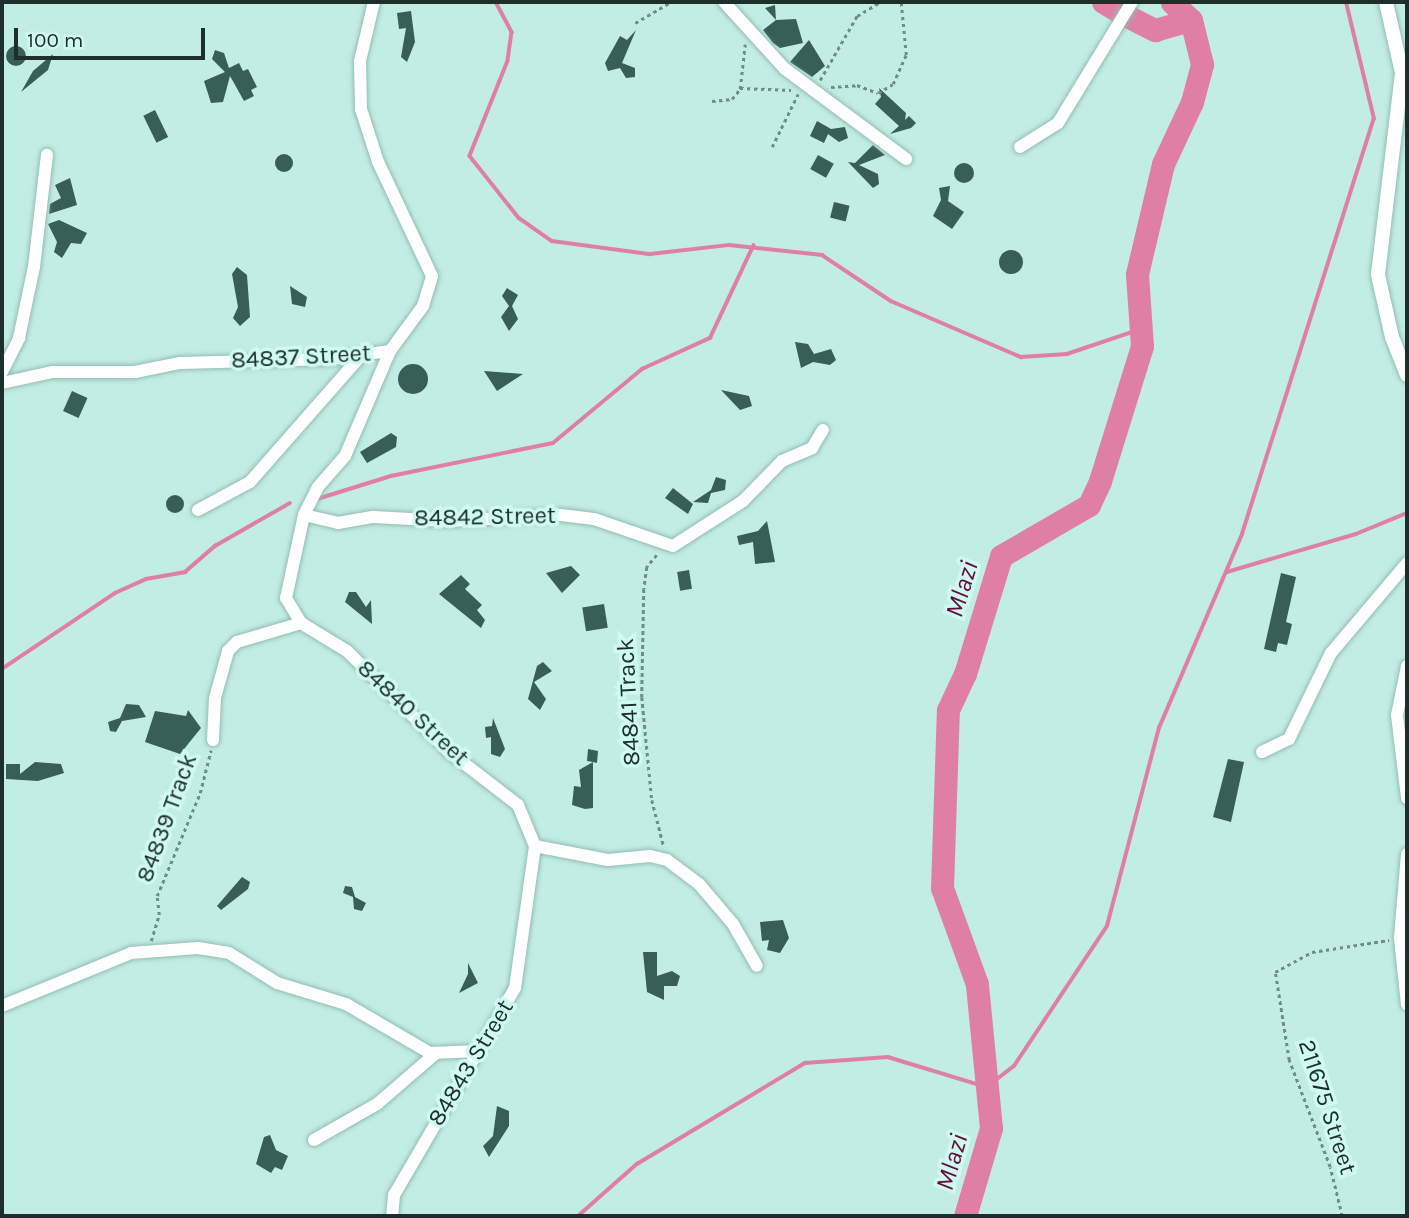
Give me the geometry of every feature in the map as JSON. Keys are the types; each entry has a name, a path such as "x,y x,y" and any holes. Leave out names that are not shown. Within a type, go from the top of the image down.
{"street":[{"name":"84837 Street","path":"2,383 52,372 360,357 390,351 423,306 432,276 378,162 361,109 360,61 374,2"},
{"path":"724,2 785,69 906,159"},
{"path":"1020,148 1058,123 1132,2"},
{"path":"1386,2 1402,73 1378,275 1392,337 1407,375"},
{"path":"2,372 19,338 34,267 47,155"},
{"path":"213,740 215,698 228,651 237,642 301,623 286,598 288,574 304,515 313,494 345,456 390,351"},
{"path":"198,510 250,482 360,357"},
{"path":"663,547 683,541 743,501 782,461 817,444 823,430"},
{"name":"84842 Street","path":"304,515 338,523 373,517 449,521 561,515 594,519 663,547"},
{"path":"1262,752 1289,739 1331,653 1407,563"},
{"name":"84840 Street","path":"301,623 347,651 440,744 518,805 535,846"},
{"path":"1407,666 1396,715 1407,797"},
{"path":"535,846 608,860 650,856 667,860 699,884 733,924 757,966"},
{"name":"84843 Street","path":"392,1216 394,1195 515,988 535,846"},
{"path":"1407,854 1400,938 1407,1005"},
{"path":"2,1006 148,949 229,953 277,983 346,1004 435,1054 479,1051"},
{"path":"314,1140 377,1104 435,1054"}],"path":[{"path":"635,23 671,2"},
{"path":"880,2 856,16 847,41 816,85 857,85 878,93 893,85 906,55 901,2"},
{"path":"712,101 732,99 740,88 744,26"},
{"path":"740,88 808,90 800,91 772,147"},
{"name":"84841 Track","path":"663,547 647,567 642,697 652,800 667,860"},
{"name":"84839 Track","path":"148,949 159,915 157,896 200,793 213,740"},
{"name":"211675 Street","path":"1342,1216 1331,1167 1289,1060 1275,972 1312,951 1400,938"}],"building":[{"path":"775,5 776,20 765,8"},
{"path":"411,11 415,42 407,62 401,57 406,28 399,29 397,13"},
{"path":"796,19 803,43 780,48 773,43 763,30 776,20"},
{"path":"636,30 622,63 635,68 635,77 626,78 620,68 608,71 605,63 620,36 627,40"},
{"path":"809,40 825,66 812,77 790,62"},
{"path":"16,46 23,49 26,56 23,63 16,66 9,63 6,56 9,49"},
{"path":"215,50 224,53 229,68 239,63 243,71 248,69 257,87 251,90 254,96 244,101 230,76 223,102 211,103 204,81 225,72 212,59"},
{"path":"53,54 48,70 21,92 33,71"},
{"path":"879,88 906,113 905,120 909,116 916,123 911,128 890,134 899,126 875,104 881,97"},
{"path":"155,110 168,137 156,143 143,116"},
{"path":"817,121 831,129 845,127 848,138 839,142 828,134 824,143 810,136"},
{"path":"873,145 885,155 859,165 878,174 879,184 873,188 848,162 855,163"},
{"path":"280,154 288,154 293,163 291,170 280,172 275,167 275,159"},
{"path":"818,155 834,164 826,178 810,169"},
{"path":"964,163 971,166 974,173 971,180 964,183 957,180 954,173 957,166"},
{"path":"70,178 77,205 49,214 50,204 61,198 55,185"},
{"path":"950,186 948,201 964,212 952,229 933,216 941,200 939,188"},
{"path":"834,202 850,206 846,221 830,218"},
{"path":"59,220 87,233 81,244 71,243 62,258 54,252 57,242 48,224"},
{"path":"1011,250 1019,254 1023,262 1019,270 1011,274 1003,270 999,262 1003,254"},
{"path":"237,267 247,275 250,317 240,326 233,318 238,307 232,274"},
{"path":"290,286 307,297 305,307 292,304"},
{"path":"507,288 518,295 512,306 518,319 509,331 501,317 509,306 502,296"},
{"path":"795,342 808,344 814,354 831,349 836,360 830,365 813,362 801,368"},
{"path":"413,364 423,369 428,379 423,389 413,394 403,389 398,379 403,369"},
{"path":"484,371 523,374 497,391"},
{"path":"721,390 749,396 752,406 740,410"},
{"path":"72,391 88,398 79,418 63,411"},
{"path":"391,433 397,437 396,447 367,463 360,452"},
{"path":"716,477 726,480 725,490 711,493 708,503 693,502 711,490"},
{"path":"673,488 693,504 688,514 665,498"},
{"path":"175,495 181,498 184,504 181,510 175,513 169,510 166,504 169,498"},
{"path":"767,521 775,562 755,564 753,542 739,545 737,536 758,531"},
{"path":"571,566 580,575 562,593 546,573"},
{"path":"689,570 692,589 680,591 677,572"},
{"path":"1281,573 1296,577 1286,622 1292,624 1287,645 1278,643 1276,652 1264,649"},
{"path":"461,575 470,584 465,589 482,605 477,610 485,620 481,628 439,594"},
{"path":"349,592 356,592 366,607 371,600 372,624 345,602"},
{"path":"604,604 608,628 586,631 582,607"},
{"path":"543,662 552,671 534,682 546,699 540,710 528,699 537,666"},
{"path":"126,704 139,705 146,717 122,721 116,732 110,731 108,722 120,718"},
{"path":"188,710 201,728 180,754 145,742 155,711 186,716"},
{"path":"493,718 505,749 500,757 491,754 491,737 486,738 485,727 492,726"},
{"path":"588,749 598,751 597,763 587,761"},
{"path":"1228,759 1244,762 1231,822 1213,817"},
{"path":"35,762 61,764 64,773 38,781 6,779 6,764 20,764 20,774"},
{"path":"593,762 593,808 585,809 572,805 574,786 581,787 579,770"},
{"path":"242,877 250,882 248,889 221,910 217,906"},
{"path":"345,886 352,887 355,897 366,903 362,911 354,909 353,897 343,893"},
{"path":"783,920 789,938 780,953 767,950 769,940 762,941 760,922"},
{"path":"643,952 657,952 657,976 672,971 680,976 677,986 664,986 664,1000 647,992"},
{"path":"468,963 478,983 459,993 468,974"},
{"path":"497,1106 509,1111 509,1126 489,1157 483,1146 493,1136"},
{"path":"270,1135 276,1150 288,1156 282,1170 275,1167 271,1173 256,1164 264,1137"}],"waterway":[{"path":"496,2 512,32 508,61 470,156 519,218 552,241 650,254 729,245 822,255 891,301 1021,357 1067,354 1141,329"},
{"path":"1103,2 1121,13"},
{"name":"Mlazi","path":"965,1216 991,1128 977,984 942,888 948,710 965,674 1001,556 1089,505 1100,481 1142,346 1137,274 1163,164 1192,102 1202,64 1191,20 1172,2"},
{"path":"578,1216 637,1164 805,1063 888,1057 987,1087 1014,1066 1107,926 1159,728 1242,534 1374,119 1346,2"},
{"path":"1131,18 1155,30 1191,20"},
{"path":"314,500 391,476 553,443 642,369 710,338 753,246"},
{"path":"2,669 115,593 146,579 185,572 215,546 290,503"},
{"path":"1227,572 1356,534 1407,513"}]}
